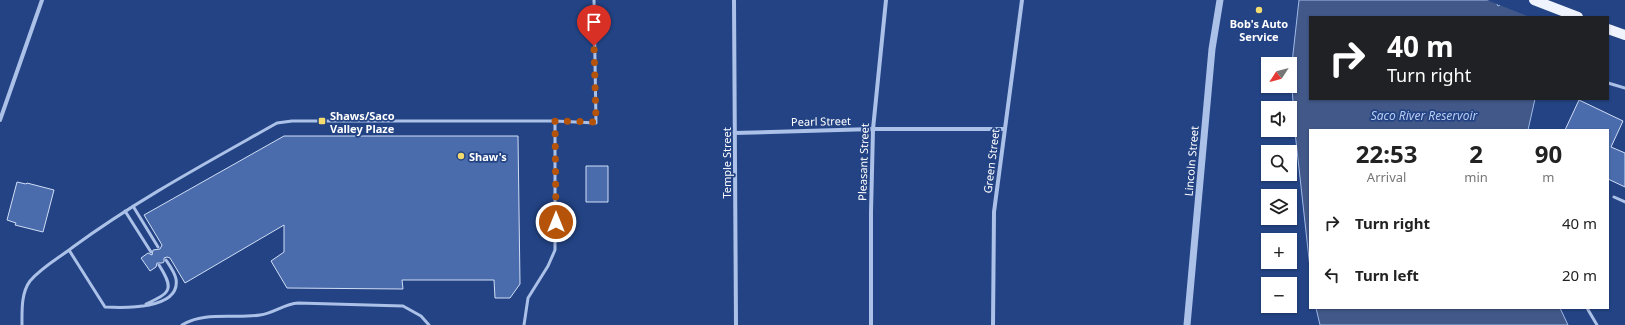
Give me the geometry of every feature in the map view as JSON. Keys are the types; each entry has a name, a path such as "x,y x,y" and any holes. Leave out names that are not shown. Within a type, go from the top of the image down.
{"main road":[{"path":"1534,0 1575,16"},
{"path":"1609,29 1625,36"}],"street":[{"path":"0,120 42,0"},
{"name":"Temple Street","path":"734,0 736,325"},
{"name":"Pleasant Street","path":"871,325 873,129 886,0"},
{"name":"Green Street","path":"993,325 994,212 1022,0"},
{"name":"Lincoln Street","path":"1187,325 1212,49 1220,0"},
{"name":"Pearl Street","path":"734,133 873,129 1004,129"}],"lane":[{"path":"22,325 23,301 30,282 45,267 133,206 277,123 292,120 596,122 594,0"},
{"path":"1609,83 1625,88"},
{"path":"524,325 528,298 548,266 555,250 555,121"},
{"path":"1614,197 1625,202"},
{"path":"133,206 158,247"},
{"path":"125,211 151,252"},
{"path":"69,250 105,307 138,307 167,299 175,290 176,279 166,260"},
{"path":"138,307 166,294 169,284 159,265"},
{"path":"182,325 189,320 206,317 261,315 288,304 298,303 403,306 421,316 429,325"},
{"path":"1588,309 1597,325"}],"water":[{"name":"Saco River Reservoir","path":"1299,0 1499,0 1497,5 1499,6 1502,0 1542,16 1309,16 1309,100 1535,100 1528,129 1309,129 1309,259 1296,137 1297,137 1297,101 1293,101 1292,93 1297,93 1297,57 1293,57"},
{"path":"1316,309 1560,309 1568,325 1320,325"}],"pier":[{"path":"1487,0 1552,0 1547,16 1527,16"}],"building":[{"path":"1579,100 1623,121 1611,147 1625,153 1625,187 1609,179 1609,129 1565,129"},
{"path":"284,136 518,136 520,284 510,298 495,298 494,280 402,280 403,289 287,288 271,261 284,252 284,225 185,283 170,258 164,258 164,262 157,263 156,267 150,271 141,258 148,253 152,255 153,250 160,249 162,245 144,215"},
{"path":"586,166 608,166 608,202 586,202"},
{"path":"17,182 54,190 43,232 15,225 16,223 7,220"}],"place":[{"name":"Bob's Auto Service","path":"1259,10"},
{"name":"Shaws/Saco Valley Plaze","path":"322,121"},
{"name":"Shaw's","path":"461,156"}],"route":[{"path":"556,222 555,121 596,122 594,46"}]}
